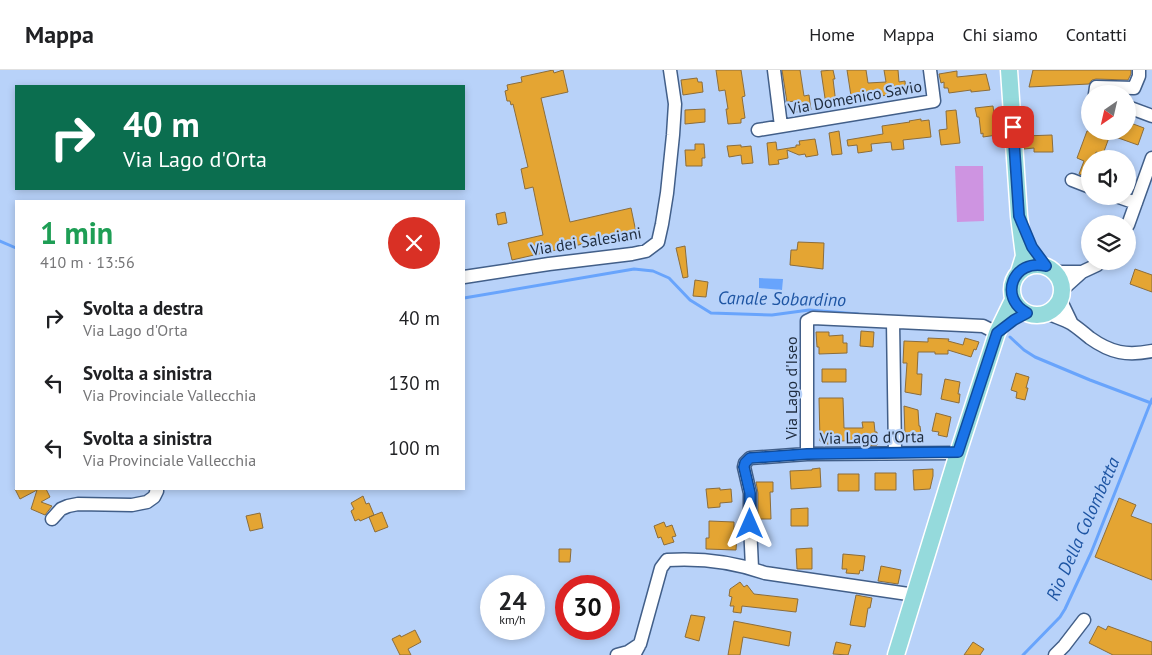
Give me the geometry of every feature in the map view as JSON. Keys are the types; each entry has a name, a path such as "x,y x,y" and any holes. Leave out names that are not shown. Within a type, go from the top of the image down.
{"main road":[{"path":"1009,70 1019,216 1024,256 1019,272"},
{"path":"1019,216 1032,247 1050,269 1061,283 1061,295 1057,305 1047,313 1034,315 1027,313 1013,300 1012,285 1014,278 1019,272 1032,265 1039,265 1050,269"},
{"path":"896,655 958,452 997,333 1013,300"},
{"path":"997,333 1027,313"}],"street":[{"name":"Via dei Salesiani","path":"465,277 632,254 646,251 658,242 667,193 674,128 675,104 670,70"},
{"name":"Via Domenico Savio","path":"774,70 781,126"},
{"name":"Via Domenico Savio","path":"758,130 934,101 930,70"},
{"path":"1135,85 1139,70"},
{"path":"1136,110 1152,116"},
{"path":"1136,203 1152,158"},
{"path":"1072,180 1081,184"},
{"path":"1050,269 1082,272"},
{"path":"1072,324 1061,295 1082,272 1086,270"},
{"path":"1047,313 1072,324 1103,346 1115,352 1138,354 1152,351"},
{"name":"Via Lago d'Iseo","path":"807,454 807,321 813,318 893,322"},
{"path":"895,453 893,322 984,326 997,333"},
{"name":"Via Lago d'Orta","path":"752,568 750,493 744,467 750,458 807,454 958,452"},
{"path":"52,519 61,508 78,504 132,505 147,502 154,498 156,490"},
{"path":"617,655 637,650 661,568 667,560 719,562 772,574 915,595"},
{"path":"1055,655 1084,620"}],"shaded area":[{"path":"955,166 983,166 984,221 957,222"}],"water":[{"path":"759,278 783,279 782,290 759,288"}],"building":[{"path":"553,70 554,73 563,70 568,92 541,98 570,222 631,208 636,232 512,260 508,243 543,235 533,187 525,189 521,169 528,167 513,104 511,105 510,101 507,101 505,91 508,90 507,85 522,82 521,77"},
{"path":"716,70 741,70 745,96 742,97 745,118 741,119 741,123 728,124 725,90 719,91"},
{"path":"782,70 800,70 804,96 809,95 811,110 796,112 795,101 787,102"},
{"path":"833,70 836,104 826,105 821,71"},
{"path":"847,70 866,70 868,83 886,82 884,70 898,70 899,82 905,81 906,93 880,96 880,93 851,96"},
{"path":"1033,70 1131,70 1131,74 1128,80 1096,79 1092,80 1089,84 1029,87"},
{"path":"957,71 957,77 986,74 990,90 949,93 948,88 944,88 944,82 941,83 939,74"},
{"path":"697,78 698,82 702,82 703,92 683,95 681,80"},
{"path":"993,106 997,135 983,137 975,108"},
{"path":"705,109 705,122 685,124 685,110"},
{"path":"956,110 960,143 941,145 939,130 947,129 946,111"},
{"path":"921,119 921,121 929,120 931,137 903,140 904,149 892,150 891,142 871,144 872,151 858,153 857,145 848,146 847,140 883,134 882,126"},
{"path":"1136,125 1144,128 1138,145 1124,140 1136,140"},
{"path":"839,131 842,154 832,155 829,133"},
{"path":"1052,135 1053,152 1034,152 1034,148 1024,149 1024,136"},
{"path":"815,139 818,155 806,157 805,154 799,155 787,150 788,158 778,160 779,164 769,165 767,143 776,142 777,150 796,147 796,145 800,145 799,141"},
{"path":"1084,140 1108,140 1104,150 1081,150 1081,160 1077,158"},
{"path":"695,144 704,144 705,158 702,158 702,166 686,166 685,150 695,150"},
{"path":"741,145 741,147 751,146 753,163 742,164 741,155 729,157 727,146"},
{"path":"505,212 507,223 498,225 496,214"},
{"path":"798,242 824,243 823,269 790,265 791,250 797,250"},
{"path":"685,246 688,277 683,278 676,248"},
{"path":"1136,269 1152,275 1152,292 1130,284"},
{"path":"695,280 708,282 706,297 693,296"},
{"path":"861,331 874,332 873,347 860,346"},
{"path":"816,332 829,332 829,336 843,335 843,343 847,343 847,353 819,354"},
{"path":"928,338 949,339 948,341 963,345 965,338 979,342 971,357 948,350 948,354 918,352 917,374 922,374 921,395 905,392 907,363 903,363 904,341 928,342"},
{"path":"822,369 846,369 846,382 822,382"},
{"path":"1016,373 1029,377 1025,400 1016,398 1017,392 1011,390"},
{"path":"945,379 960,382 959,403 941,399"},
{"path":"819,398 843,398 844,428 863,428 862,422 874,422 875,432 877,432 877,445 863,446 863,440 827,444 827,441 820,441"},
{"path":"904,406 918,410 921,434 905,436"},
{"path":"936,413 951,417 947,437 938,435 939,432 932,431"},
{"path":"820,468 821,487 791,489 790,471"},
{"path":"933,469 930,489 914,490 913,470"},
{"path":"875,473 896,473 896,490 875,490"},
{"path":"838,474 859,474 859,491 838,491"},
{"path":"756,482 773,482 773,492 770,492 771,519 758,519"},
{"path":"720,488 720,490 731,489 732,502 720,503 720,507 708,508 706,489"},
{"path":"16,490 37,490 20,499"},
{"path":"37,490 46,490 50,497 41,502 52,506 45,515 31,509"},
{"path":"363,496 366,504 369,503 374,515 360,521 359,519 355,521 351,511 354,509 351,503"},
{"path":"1119,498 1136,505 1131,516 1152,524 1152,580 1095,557"},
{"path":"808,508 808,526 791,526 791,509"},
{"path":"382,512 388,527 375,532 369,517"},
{"path":"260,513 263,528 250,531 246,516"},
{"path":"709,521 734,522 734,536 737,536 736,550 706,549 706,538 709,538"},
{"path":"664,522 666,527 672,525 676,536 672,537 674,542 664,545 661,537 658,538 654,526"},
{"path":"812,548 812,569 797,569 796,549"},
{"path":"559,549 571,549 570,562 559,562"},
{"path":"843,554 865,556 863,571 860,570 859,574 846,573 847,569 842,569"},
{"path":"881,566 901,570 898,584 878,581"},
{"path":"740,582 744,587 747,585 754,594 798,599 796,612 742,606 741,613 733,612 734,606 730,606 732,597 729,596 730,589"},
{"path":"856,595 872,598 870,608 868,608 865,627 850,625"},
{"path":"691,615 705,617 699,641 685,637"},
{"path":"734,621 791,632 789,646 743,637 740,655 728,655"},
{"path":"1098,626 1106,630 1108,626 1152,642 1152,655 1113,655 1089,643"},
{"path":"415,630 421,642 408,649 411,655 400,655 392,639"},
{"path":"836,642 851,645 848,655 833,654"},
{"path":"973,642 984,649 980,655 964,655"}],"waterway":[{"name":"Canale Sobardino","path":"0,241 15,248"},
{"name":"Canale Sobardino","path":"465,298 634,269 653,271 669,278 690,300 711,313 772,315 809,310 858,314"},
{"name":"Canale Sobardino","path":"1010,337 1035,357 1151,403"},
{"name":"Rio Della Colombetta","path":"1023,655 1060,617 1065,609 1091,553 1152,399"}],"route":[{"path":"750,524 750,493 744,467 750,458 807,454 958,452 997,333 1027,313 1017,306 1013,300 1012,285 1014,278 1019,272 1032,265 1046,266 1032,247 1019,216 1013,127"}]}
